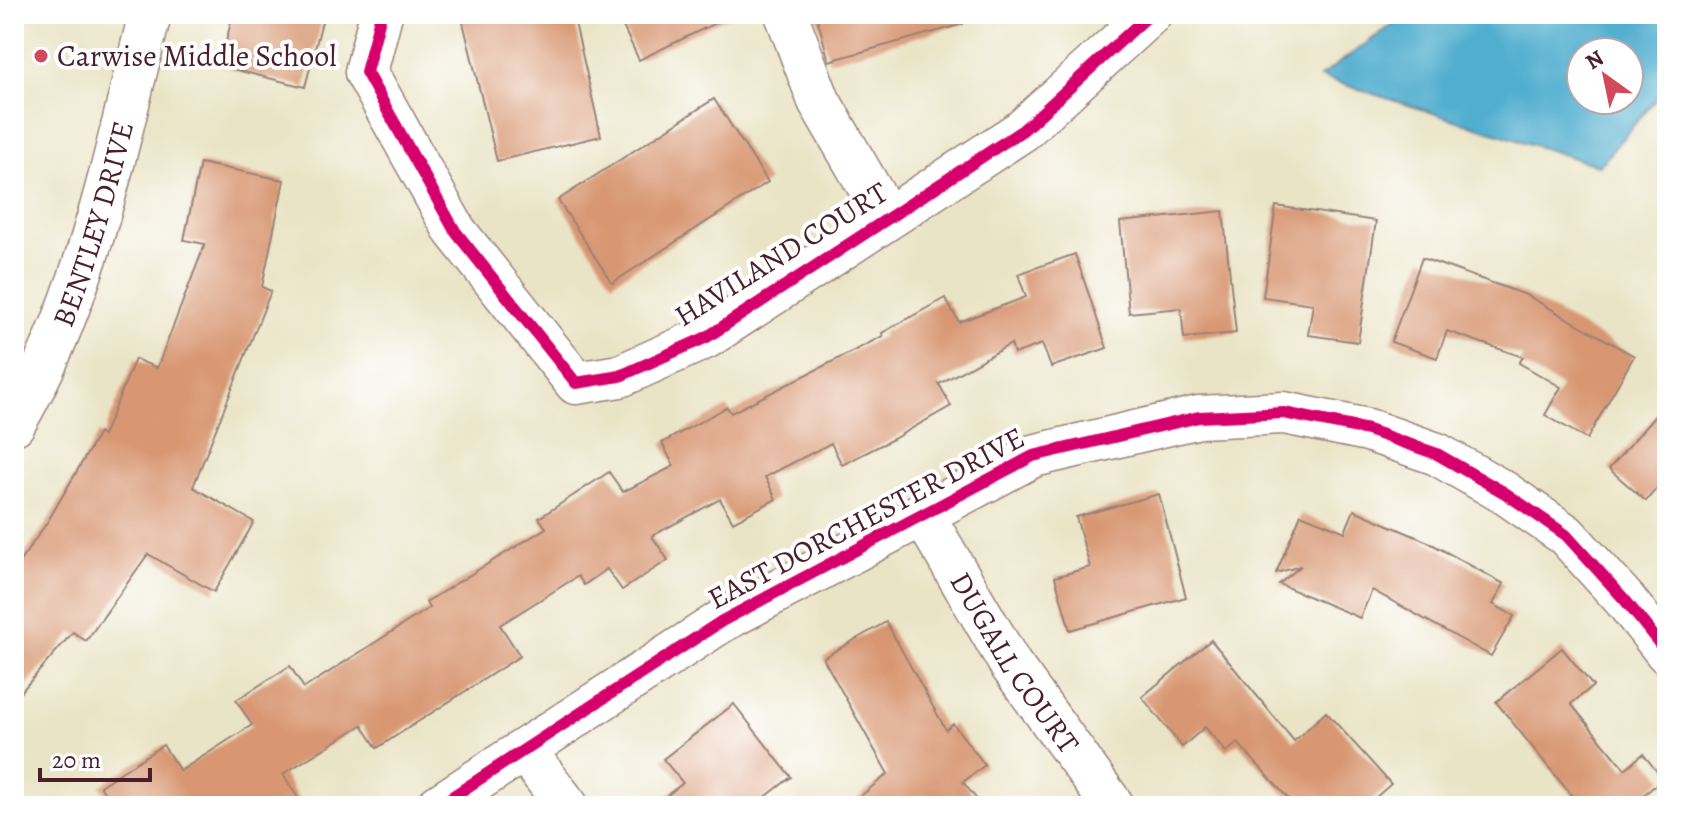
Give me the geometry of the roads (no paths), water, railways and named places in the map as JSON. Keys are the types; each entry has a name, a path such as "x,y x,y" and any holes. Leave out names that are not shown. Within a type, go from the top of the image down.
{"street":[{"name":"BENTLEY DRIVE","path":"14,424 35,388 96,231 150,14"},
{"name":"HAVILAND COURT","path":"381,14 366,72 455,231 576,383 620,376 707,337 1023,130 1150,14"},
{"name":"HAVILAND COURT","path":"786,14 819,101 887,218"},
{"name":"EAST DORCHESTER DRIVE","path":"438,806 722,621 1033,456 1199,417 1284,413 1368,430 1437,454 1505,493 1566,535 1625,600 1667,653"},
{"name":"DUGALL COURT","path":"922,513 1010,664 1113,806"},
{"path":"525,751 567,806"}],"water":[{"path":"1407,14 1667,14 1667,86 1645,112 1645,36 1565,36 1565,116 1642,116 1599,166 1320,77"}],"place":[{"name":"Carwise Middle School","path":"41,56"}]}
